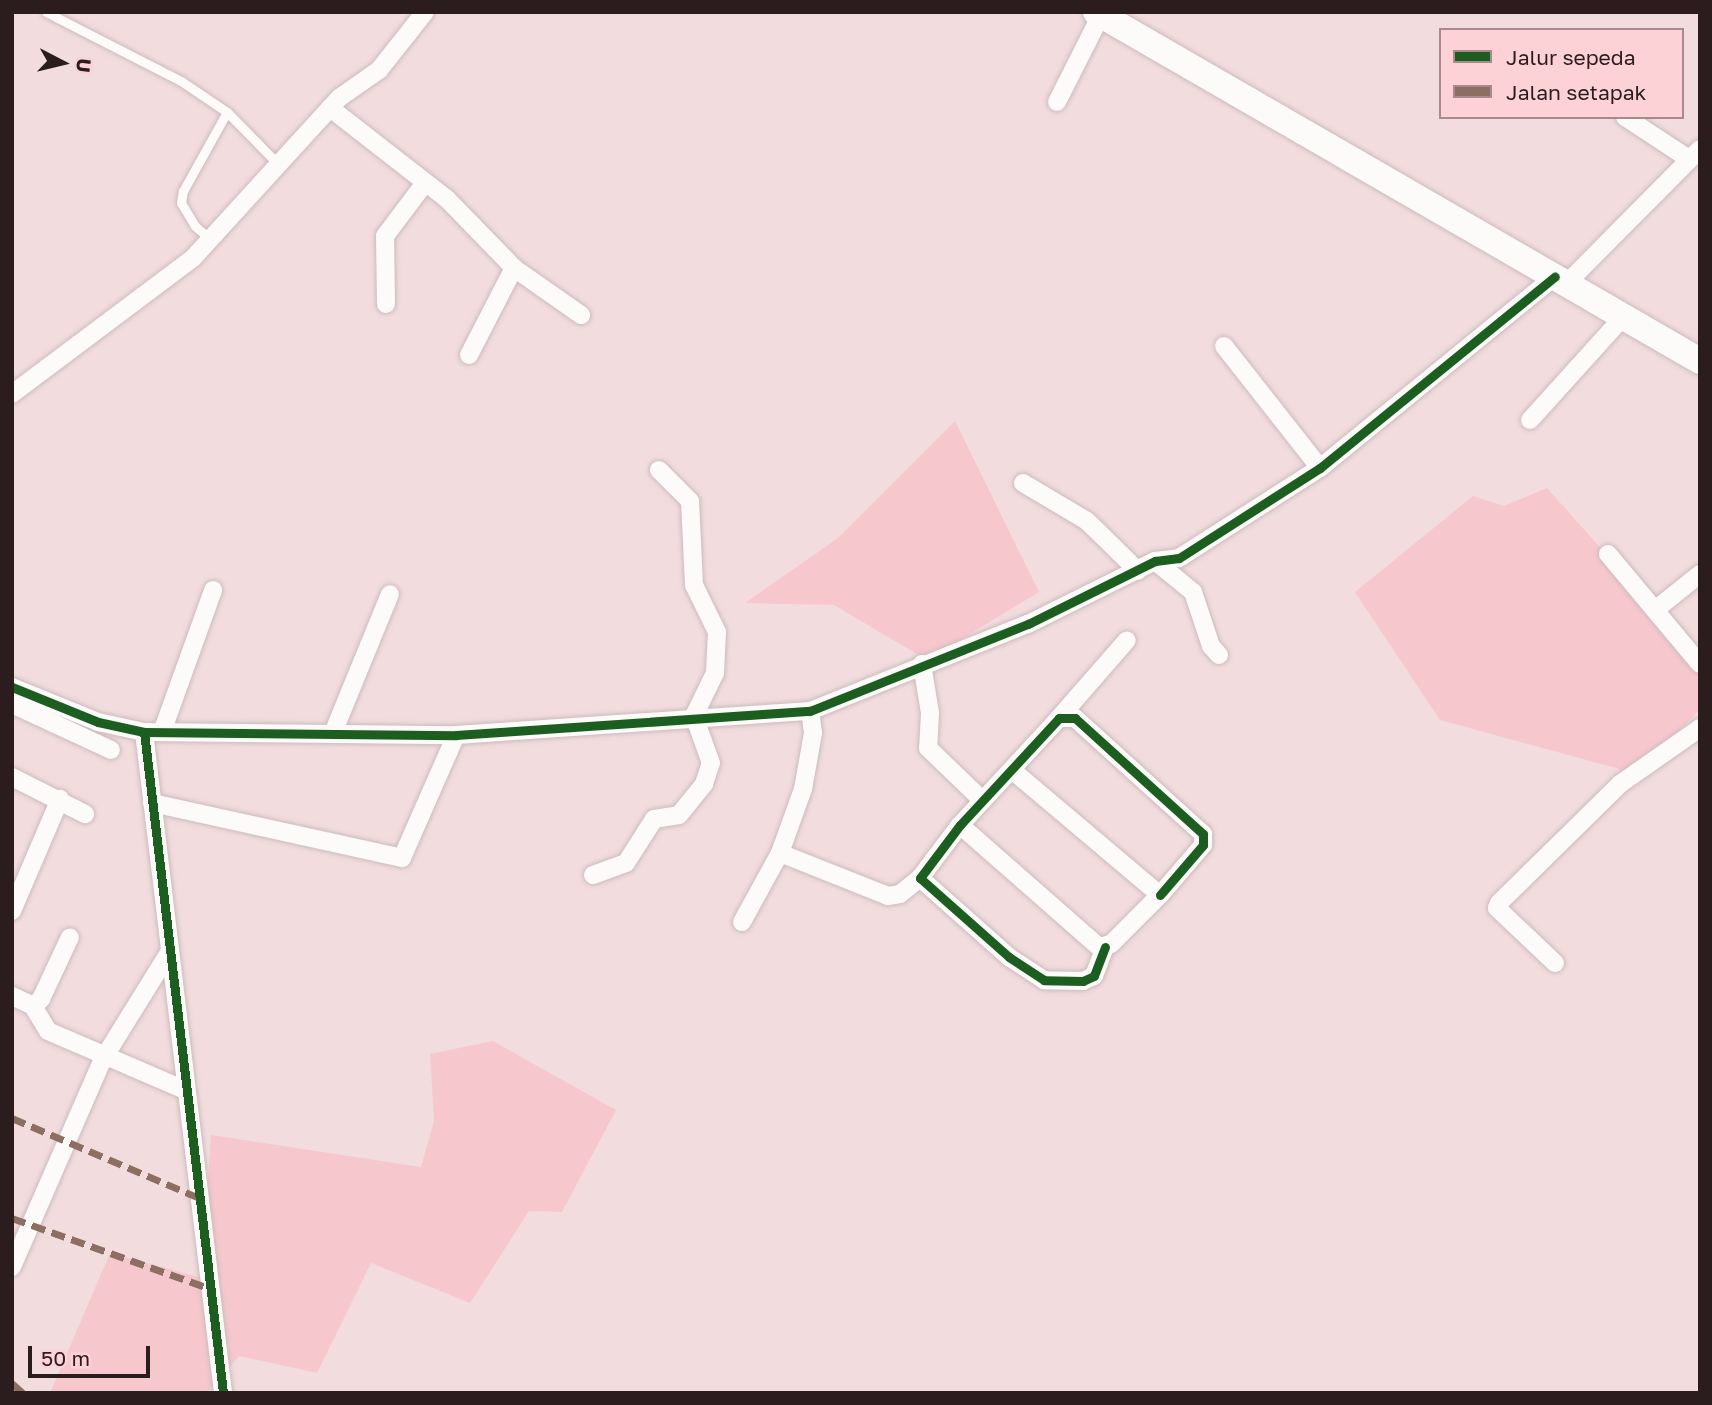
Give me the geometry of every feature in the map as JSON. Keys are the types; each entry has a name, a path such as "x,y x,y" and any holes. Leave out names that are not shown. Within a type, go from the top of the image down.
{"main road":[{"path":"1099,14 1700,361"}],"street":[{"path":"12,394 211,240 330,108 379,70 425,12"},
{"path":"1057,102 1099,14"},
{"path":"330,108 425,183 514,268 581,315"},
{"path":"12,687 98,722 153,732 456,734 694,716 810,711 922,664 1028,624 1155,561 1180,558 1320,468 1560,280 1694,154 1629,119"},
{"path":"386,304 385,236 425,183"},
{"path":"469,355 514,268"},
{"path":"1530,420 1623,317"},
{"path":"1224,346 1320,468"},
{"path":"593,875 626,863 648,824 679,815 704,784 711,763 694,716 715,673 718,632 694,584 690,565 695,533 690,501 659,470"},
{"path":"1023,483 1087,521 1138,571"},
{"path":"1608,554 1700,664"},
{"path":"1155,561 1193,592 1211,646 1219,655"},
{"path":"1655,610 1700,574"},
{"path":"213,590 153,732 152,803 223,1393"},
{"path":"333,733 390,594"},
{"path":"780,853 888,896 900,894 920,878 960,825 1127,640"},
{"path":"922,664 930,713 928,748 982,800"},
{"path":"12,704 111,750"},
{"path":"742,922 780,853 803,789 813,733 810,711"},
{"path":"920,878 1019,965 1044,980 1094,976 1105,947 1160,895 1203,845 1203,834 1075,719 1059,718"},
{"path":"1555,963 1496,908 1499,903 1620,784 1700,728"},
{"path":"152,803 402,858 456,734"},
{"path":"1012,770 1160,895"},
{"path":"12,776 85,814"},
{"path":"12,911 60,799"},
{"path":"960,825 1099,947 1105,947"},
{"path":"33,1006 69,937"},
{"path":"12,1267 103,1059 170,951"},
{"path":"12,996 33,1006 48,1031 103,1059 185,1090"}],"lane":[{"path":"46,12 181,81 227,112 279,165"},
{"path":"211,240 195,226 181,203 183,191 227,112"}],"shaded area":[{"path":"955,421 1039,592 927,660 834,605 745,603 838,538"},
{"path":"1547,488 1700,659 1700,709 1638,774 1440,720 1355,592 1473,496 1504,506"},
{"path":"493,1041 616,1110 562,1212 529,1211 470,1303 371,1263 317,1373 239,1356 207,1393 50,1393 110,1253 202,1278 211,1135 421,1167 434,1121 430,1054"}],"marked path":[{"path":"12,1118 197,1197"},
{"path":"12,1218 209,1288"},
{"path":"12,1383 23,1393"}],"cycle path":[{"path":"12,687 98,722 144,732 456,735 810,711 1028,624 1155,561 1179,558 1320,468 1555,276"},
{"path":"1105,947 1094,976 1083,981 1044,980 1009,957 920,878 960,825 1059,718 1075,718 1203,834 1203,845 1160,895"},
{"path":"144,732 223,1393"}]}
